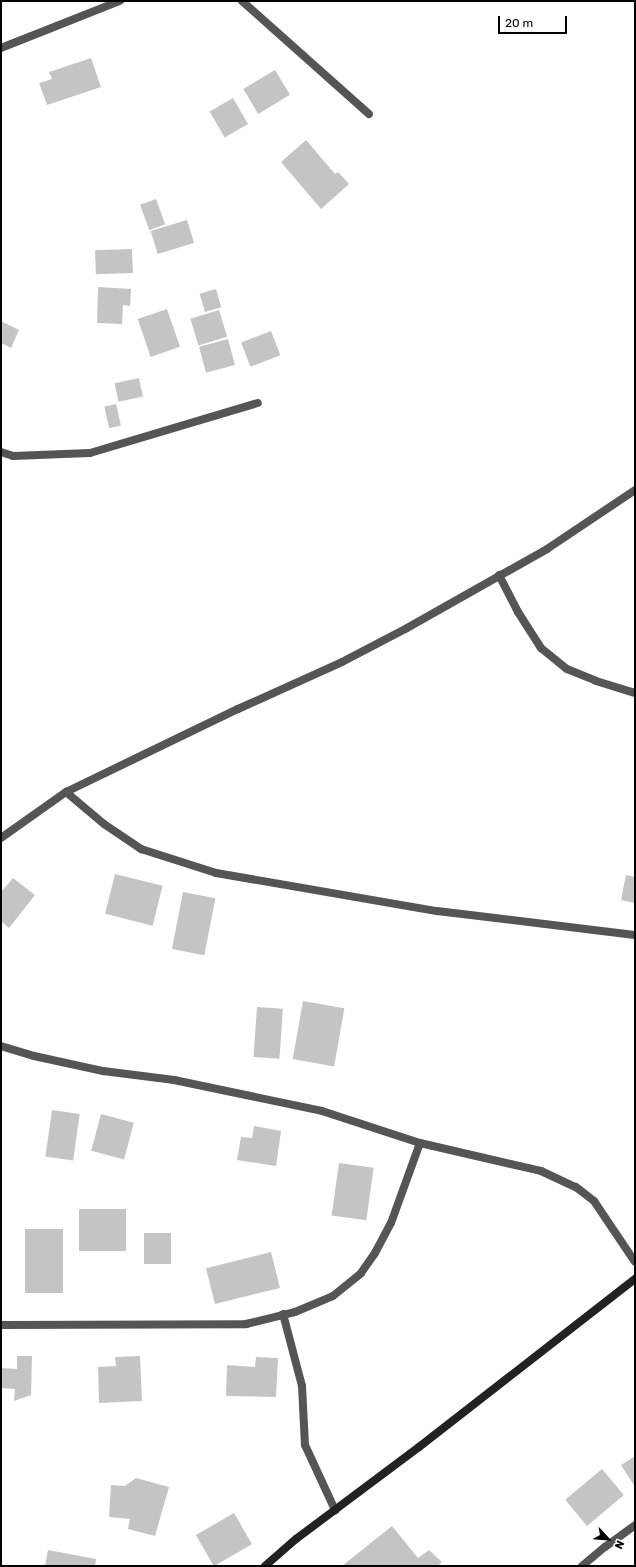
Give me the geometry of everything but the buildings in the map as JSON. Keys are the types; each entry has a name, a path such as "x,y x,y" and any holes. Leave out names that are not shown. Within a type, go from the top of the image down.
{"main road":[{"path":"266,1566 296,1539 635,1279"}],"street":[{"path":"1,48 120,1"},
{"path":"242,1 369,114"},
{"path":"1,452 13,456 90,453 258,403"},
{"path":"1,838 66,792 238,709 342,662 407,628 547,548 635,490"},
{"path":"499,575 518,612 541,648 567,669 596,681 635,693"},
{"path":"66,792 104,824 141,848 216,873 437,911 635,935"},
{"path":"1,1046 34,1056 103,1071 174,1080 322,1111 420,1143 541,1171 576,1187 594,1201 635,1262"},
{"path":"1,1325 246,1324 295,1312 333,1296 360,1273 375,1253 391,1223 420,1143"},
{"path":"283,1314 302,1386 304,1445 335,1510"},
{"path":"582,1566 604,1547 635,1526"}]}
